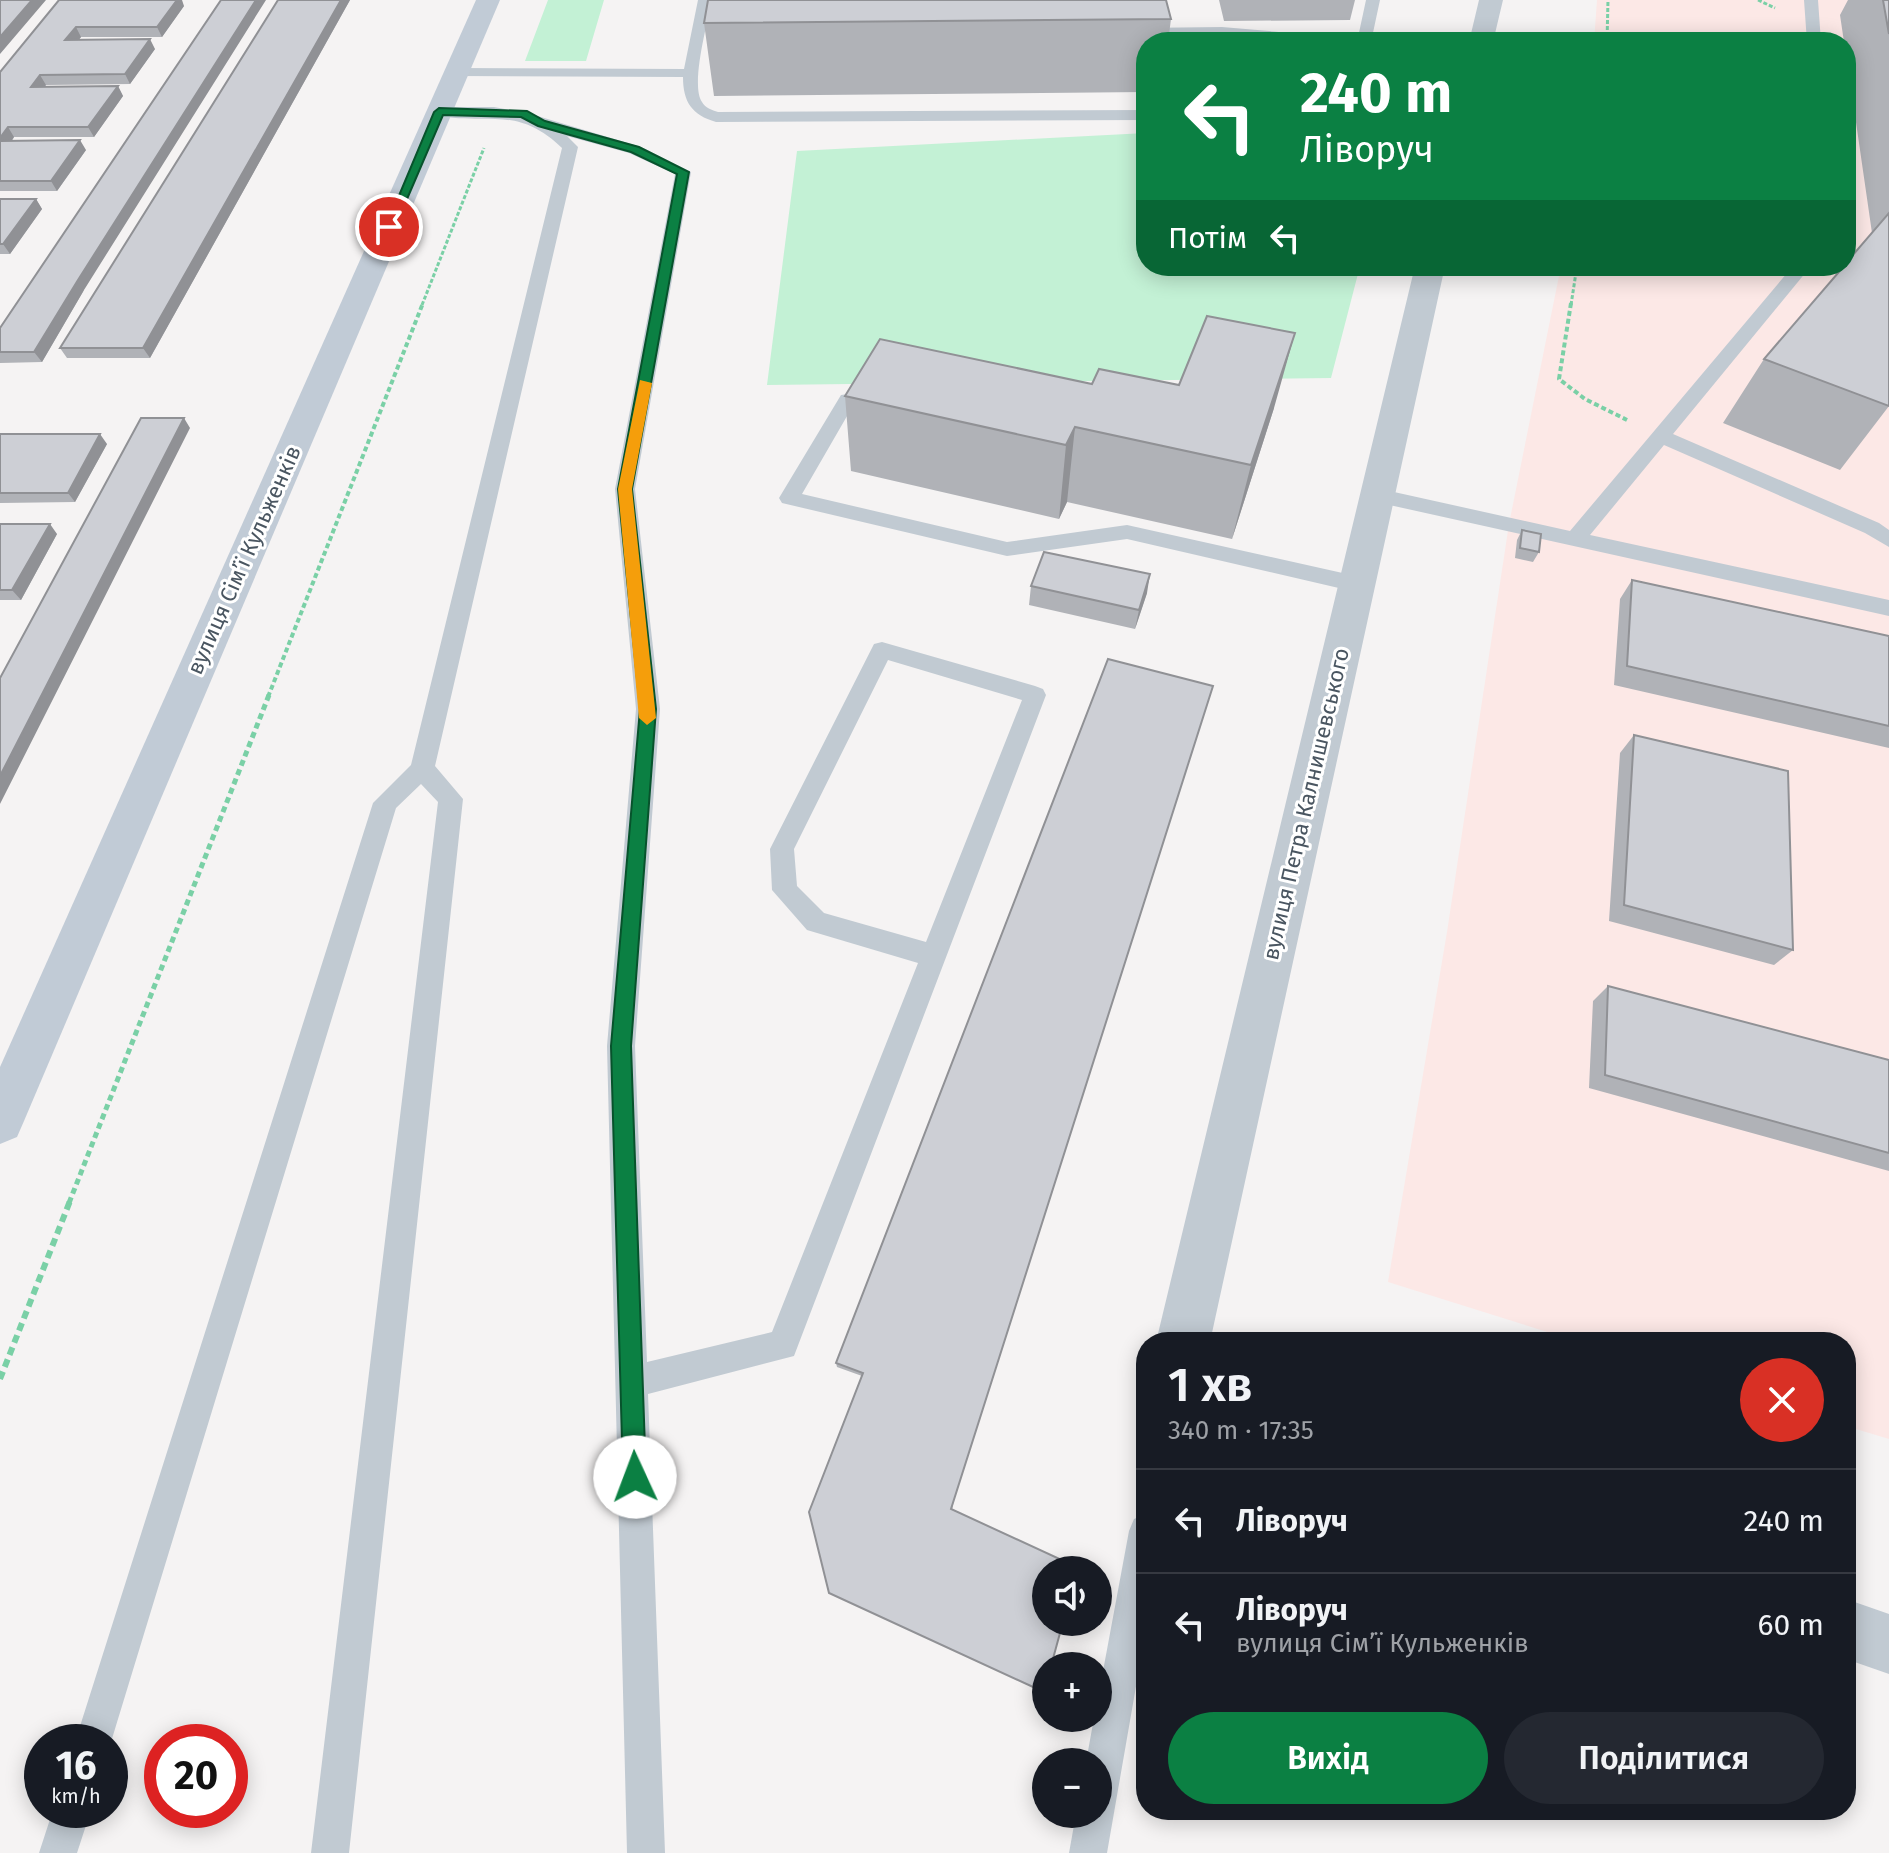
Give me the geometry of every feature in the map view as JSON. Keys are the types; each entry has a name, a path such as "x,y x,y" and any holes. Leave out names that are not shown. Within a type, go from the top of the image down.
{"main road":[{"name":"вулиця Сімʼї Кульженків","path":"0,1121 488,0"}],"street":[{"path":"1483,32 1491,0"},
{"name":"вулиця Петра Калнишевського","path":"1185,1332 1428,276"},
{"path":"1856,1632 1889,1644"}],"lane":[{"path":"705,0 706,33 691,73 690,101 698,111 716,117 1136,115"},
{"path":"1366,32 1373,0"},
{"path":"1811,0 1813,32"},
{"path":"1128,32 1234,32"},
{"path":"457,72 691,73"},
{"path":"99,1724 385,803 422,769 570,147 554,130 523,114 439,112"},
{"path":"542,124 635,150 683,172 625,489 648,709 621,1046 646,1853"},
{"path":"1575,539 1794,276"},
{"path":"895,393 848,399 789,498 1007,549 1127,532 1356,584"},
{"path":"1661,436 1872,528 1889,540"},
{"path":"1376,495 1889,608"},
{"path":"632,1382 783,1345 1035,695 882,650 782,849 785,890 816,922 933,956"},
{"path":"330,1853 451,799 422,769"},
{"path":"1107,1748 1136,1587"},
{"path":"58,1853 66,1828"},
{"path":"1088,1853 1092,1828"}],"path":[{"path":"1607,32 1608,0"},
{"path":"0,1379 498,113"},
{"path":"1575,276 1559,379 1585,399 1661,436"}],"shaded area":[{"path":"1597,0 1889,0 1889,1439 1856,1429 1856,1332 1547,1332 1388,1282 1447,932 1509,524 1559,276 1856,276 1856,32 1595,32"}],"green space":[{"path":"548,0 604,0 586,61 525,61"},
{"path":"1136,134 1136,276 1357,276 1331,378 767,385 797,151"}],"building":[{"path":"0,0 32,0 0,37"},
{"path":"59,0 177,0 157,27 76,27 65,40 150,39 125,74 40,75 31,87 118,86 88,127 8,127 0,138 0,72"},
{"path":"221,0 256,0 34,352 0,352 0,328"},
{"path":"278,0 341,0 143,348 60,348"},
{"path":"708,0 1166,0 1171,19 704,23"},
{"path":"1883,0 1889,0 1889,34"},
{"path":"80,140 51,181 0,181 0,141"},
{"path":"0,199 36,199 3,244 0,244"},
{"path":"1889,213 1889,406 1764,359 1835,276 1856,276 1856,251"},
{"path":"1207,316 1295,333 1251,465 1075,427 1066,445 845,396 880,339 1092,384 1099,369 1179,385"},
{"path":"141,418 184,418 0,776 0,678"},
{"path":"0,434 100,434 68,493 0,493"},
{"path":"0,524 50,524 12,590 0,590"},
{"path":"1522,530 1541,534 1539,552 1520,548"},
{"path":"1044,552 1150,574 1139,610 1031,586"},
{"path":"1632,580 1889,636 1889,726 1627,666"},
{"path":"1108,659 1213,686 951,1509 1053,1556 1032,1556 1032,1636 1059,1636 1055,1652 1032,1652 1032,1686 829,1593 809,1512 863,1373 836,1363"},
{"path":"1634,735 1788,771 1793,950 1624,905"},
{"path":"1608,986 1889,1060 1889,1153 1605,1075"}],"slow traffic":[{"path":"645,383 625,489 647,718"}],"route":[{"path":"389,227 439,112 523,114 542,124 635,150 683,172 625,489 648,709 621,1046 635,1477"}]}
